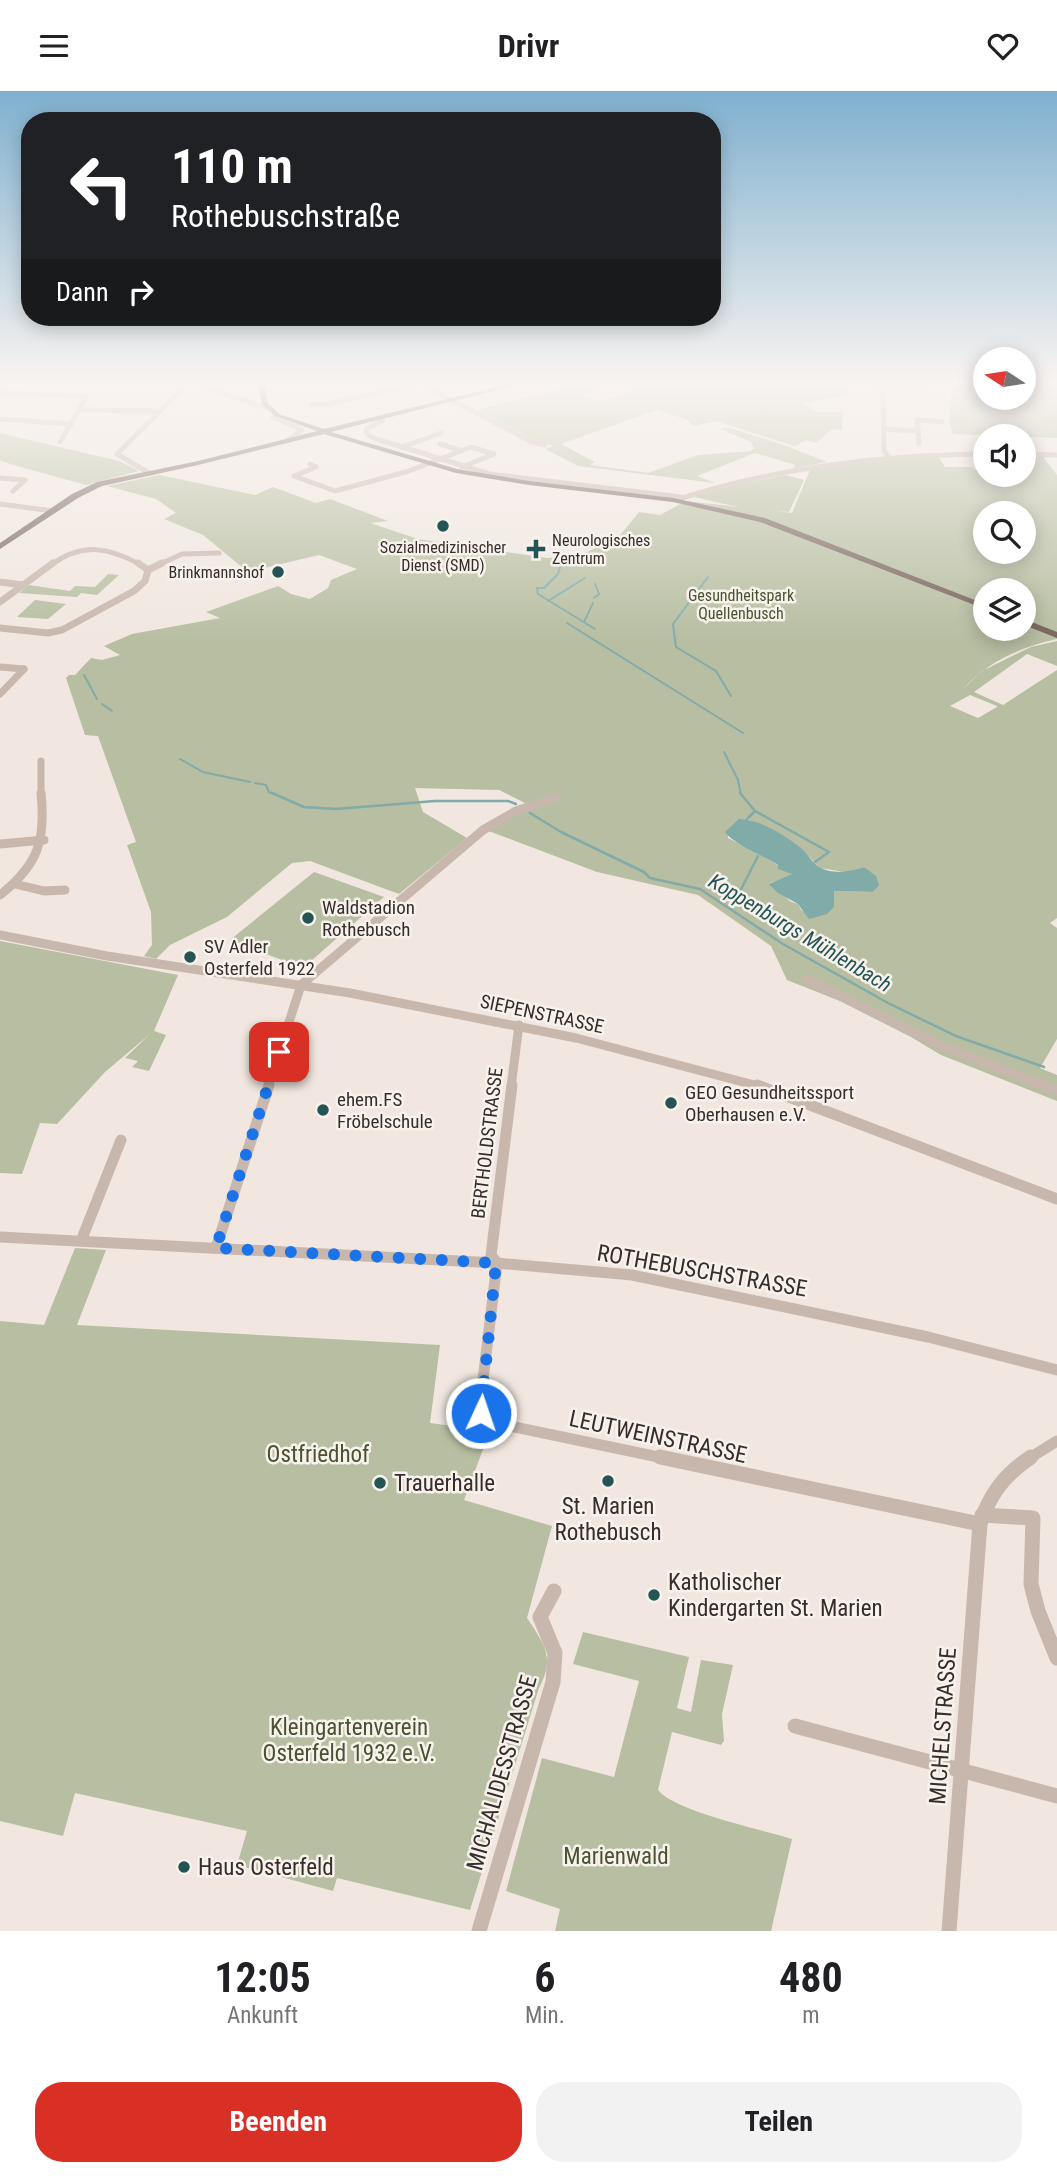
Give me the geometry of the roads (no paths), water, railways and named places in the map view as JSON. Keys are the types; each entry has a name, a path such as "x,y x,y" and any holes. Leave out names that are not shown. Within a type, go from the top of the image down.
{"main road":[{"path":"0,547 75,496 100,484 165,470"},
{"path":"468,470 491,476 677,499 762,520 973,602"},
{"path":"1036,627 1057,635"}],"street":[{"path":"140,470 146,474"},
{"path":"309,470 294,476 335,491 412,470"},
{"path":"471,470 491,476"},
{"path":"677,499 706,488 796,470"},
{"path":"13,491 31,474"},
{"path":"0,478 25,480"},
{"path":"2,506 53,511"},
{"path":"0,602 66,554 77,549 128,558 148,570"},
{"path":"0,628 48,633 62,630 134,591 145,581 148,570 182,554 219,554"},
{"path":"0,582 23,585"},
{"path":"0,667 24,669 0,694"},
{"path":"0,895 15,884 36,859 44,840 37,777 41,761"},
{"path":"216,1248 302,985 483,830 516,811 557,797"},
{"path":"0,844 44,840"},
{"path":"15,884 44,891 65,890"},
{"name":"SIEPENSTRASSE","path":"0,935 121,958 302,985 519,1025 756,1085 1057,1199"},
{"path":"806,979 937,1044 1057,1091"},
{"name":"BERTHOLDSTRASSE","path":"496,1263 491,1255 519,1025"},
{"path":"81,1241 121,1140"},
{"name":"ROTHEBUSCHSTRASSE","path":"0,1237 496,1263 647,1277 928,1337 1057,1370"},
{"name":"LEUTWEINSTRASSE","path":"496,1263 480,1405 486,1421 981,1519"},
{"path":"1057,1441 1013,1469 996,1484 981,1519 1033,1518 1031,1584 1038,1611 1057,1658"},
{"name":"MICHELSTRASSE","path":"949,1931 981,1519"},
{"name":"MICHALIDESSTRASSE","path":"480,1931 553,1682 555,1653 540,1617 555,1591"},
{"path":"795,1726 963,1773 1057,1795"}],"water":[{"path":"739,819 764,825 781,834 802,849 816,865 826,870 842,872 864,867 876,876 879,886 873,892 834,891 834,907 827,914 809,919 798,904 778,893 769,884 792,874 778,869 778,865 725,832"}],"waterway":[{"path":"549,601 538,594 537,588 544,588 558,574 563,557"},
{"path":"708,577 673,624 676,647 716,671 731,696"},
{"path":"549,601 585,578"},
{"path":"594,598 599,594 595,584"},
{"path":"549,601 595,629"},
{"path":"584,622 593,603"},
{"path":"567,623 743,733"},
{"path":"84,675 97,699"},
{"path":"102,704 112,711"},
{"path":"724,752 738,780 741,794"},
{"path":"180,759 203,772 250,782"},
{"path":"255,783 266,785 269,792 276,795"},
{"path":"272,793 304,807 336,809 435,801 508,801 516,804"},
{"path":"741,794 755,811"},
{"path":"747,819 755,811"},
{"path":"755,811 829,852 815,862"},
{"name":"Koppenburgs Mühlenbach","path":"530,813 561,832 644,872 650,878 700,889 783,944 888,1003 956,1036 1044,1067"},
{"path":"731,909 758,856"}],"place":[{"name":"Sozialmedizinischer Dienst (SMD)","path":"443,526"},
{"name":"Neurologisches Zentrum","path":"536,549"},
{"name":"Brinkmannshof","path":"278,572"},
{"name":"Waldstadion Rothebusch","path":"308,918"},
{"name":"SV Adler Osterfeld 1922","path":"190,957"},
{"name":"GEO Gesundheitssport Oberhausen e.V.","path":"671,1103"},
{"name":"ehem.FS Fröbelschule","path":"323,1110"},
{"name":"St. Marien Rothebusch","path":"608,1481"},
{"name":"Trauerhalle","path":"380,1483"},
{"name":"Katholischer Kindergarten St. Marien","path":"654,1595"},
{"name":"Haus Osterfeld","path":"184,1867"}],"park label":[{"name":"Gesundheitspark Quellenbusch","path":"741,604"},
{"name":"Ostfriedhof","path":"318,1454"},
{"name":"Kleingartenverein Osterfeld 1932 e.V.","path":"349,1740"},
{"name":"Marienwald","path":"616,1856"}]}
